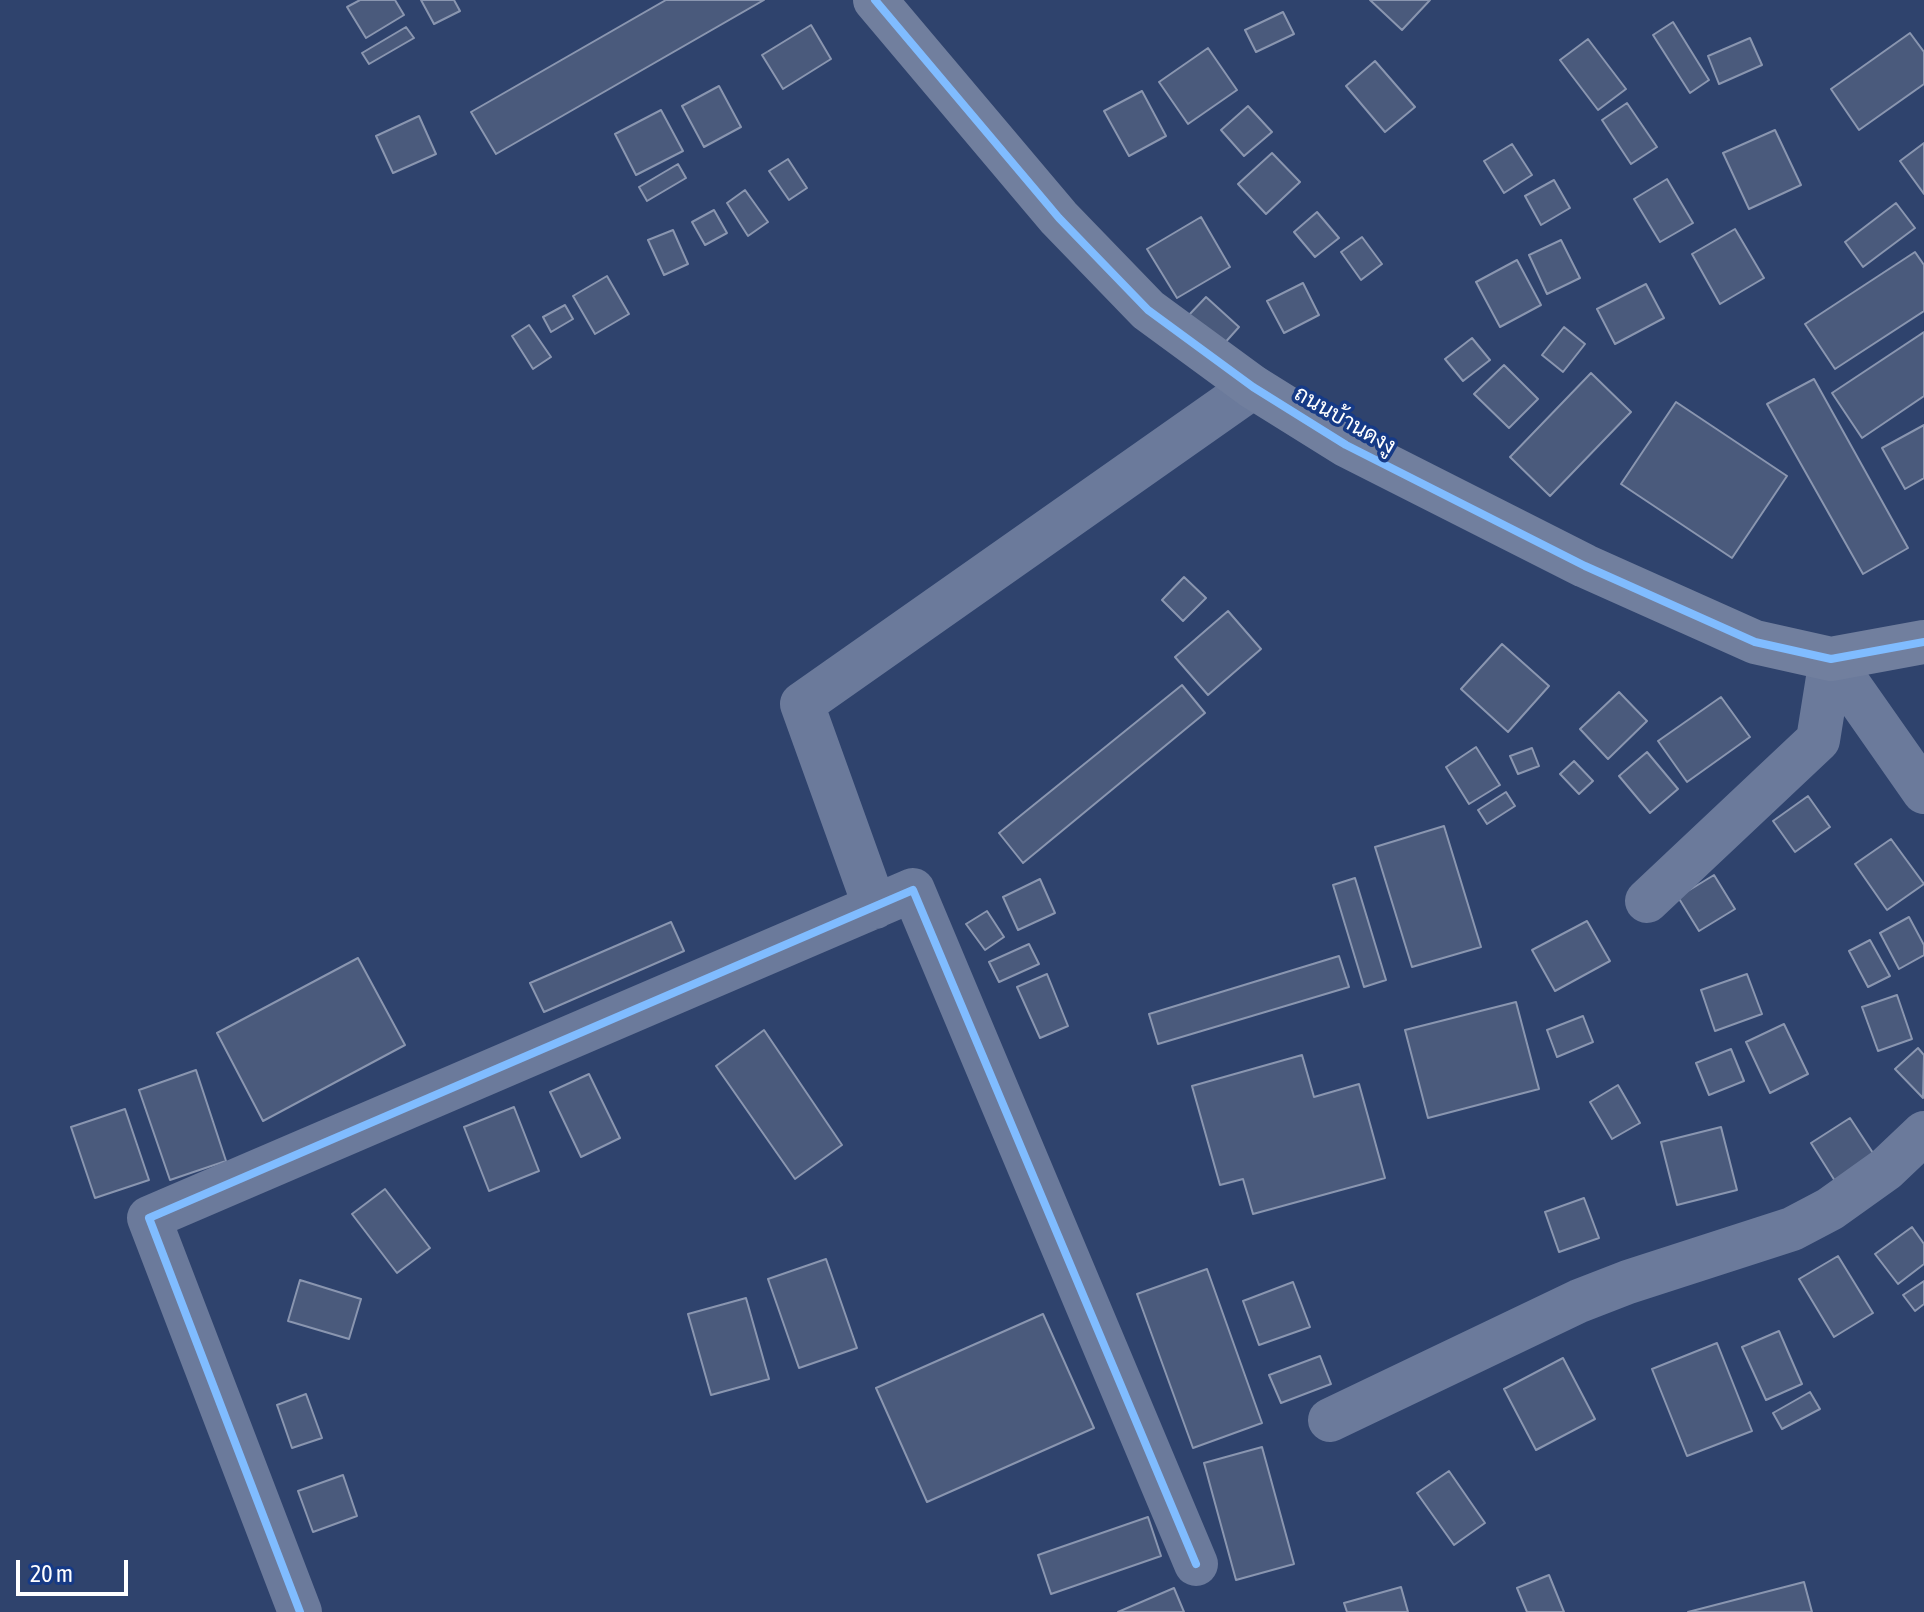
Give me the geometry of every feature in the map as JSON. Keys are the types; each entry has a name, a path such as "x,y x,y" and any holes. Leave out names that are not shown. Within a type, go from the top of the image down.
{"street":[{"name":"ถนนบ้านดงงู","path":"888,4 1059,218 1148,310 1253,387 1346,445 1585,566 1755,642 1831,659 1924,642"},
{"path":"875,907 802,704 1253,387"},
{"path":"1831,659 1924,792"},
{"path":"1647,901 1818,740 1831,659"},
{"path":"300,1612 149,1218 913,890 1196,1564"},
{"path":"1330,1420 1579,1301 1792,1229 1830,1209 1886,1169 1924,1133"}],"building":[{"path":"360,0 395,0 404,15 366,38 347,7"},
{"path":"421,0 454,0 460,11 434,24"},
{"path":"666,0 764,0 496,154 471,112"},
{"path":"1370,0 1430,0 1402,30"},
{"path":"1283,12 1294,34 1256,52 1245,30"},
{"path":"1673,22 1709,80 1690,93 1653,35"},
{"path":"811,25 831,59 783,89 762,55"},
{"path":"406,27 414,38 369,64 362,53"},
{"path":"1910,33 1924,52 1924,84 1859,130 1831,89"},
{"path":"1750,38 1762,65 1719,84 1708,56"},
{"path":"1588,39 1626,89 1598,110 1560,60"},
{"path":"1208,48 1237,90 1188,124 1159,82"},
{"path":"1375,61 1415,107 1385,132 1346,86"},
{"path":"719,86 741,127 704,147 682,106"},
{"path":"1142,91 1166,136 1129,156 1104,111"},
{"path":"1627,103 1657,147 1631,164 1602,120"},
{"path":"1248,106 1272,132 1244,156 1221,130"},
{"path":"661,110 683,151 636,175 615,134"},
{"path":"419,116 436,154 393,173 376,136"},
{"path":"1775,130 1801,185 1749,209 1723,153"},
{"path":"1924,143 1924,194 1900,161"},
{"path":"1512,144 1532,175 1504,193 1484,161"},
{"path":"1272,153 1300,182 1266,214 1238,184"},
{"path":"788,159 807,188 789,200 769,171"},
{"path":"678,164 686,178 647,201 639,187"},
{"path":"1667,179 1693,223 1660,242 1634,199"},
{"path":"1554,180 1570,208 1541,225 1525,196"},
{"path":"745,190 768,222 748,236 727,203"},
{"path":"1896,203 1915,228 1863,267 1845,242"},
{"path":"714,210 727,233 705,245 692,222"},
{"path":"1317,212 1339,238 1315,257 1294,232"},
{"path":"1201,217 1230,267 1177,298 1147,249"},
{"path":"1735,229 1764,278 1720,304 1692,254"},
{"path":"673,230 688,264 664,275 648,240"},
{"path":"1362,237 1382,264 1361,280 1341,252"},
{"path":"1561,240 1580,278 1547,294 1529,255"},
{"path":"1915,252 1924,265 1924,311 1835,369 1805,324"},
{"path":"1517,260 1541,305 1500,327 1476,282"},
{"path":"607,276 629,314 595,334 573,296"},
{"path":"1303,283 1319,315 1284,333 1267,301"},
{"path":"1646,284 1664,318 1615,344 1597,309"},
{"path":"1206,297 1239,327 1222,346 1188,316"},
{"path":"565,305 573,319 551,332 543,317"},
{"path":"529,325 551,357 533,369 512,336"},
{"path":"1564,327 1585,344 1563,372 1542,355"},
{"path":"1924,332 1924,396 1862,438 1832,393"},
{"path":"1472,338 1490,360 1463,381 1445,359"},
{"path":"1504,365 1538,399 1509,428 1474,394"},
{"path":"1591,373 1631,412 1550,496 1510,457"},
{"path":"1814,379 1908,548 1863,574 1767,404"},
{"path":"1676,402 1787,476 1732,558 1621,484"},
{"path":"1924,425 1924,478 1905,489 1882,448"},
{"path":"1184,577 1206,598 1183,621 1162,600"},
{"path":"1228,611 1261,649 1208,695 1175,657"},
{"path":"1502,644 1549,686 1508,732 1461,689"},
{"path":"1182,685 1205,713 1023,863 999,833"},
{"path":"1619,692 1647,721 1608,759 1580,729"},
{"path":"1721,697 1750,737 1687,782 1658,741"},
{"path":"1476,747 1500,785 1469,804 1446,767"},
{"path":"1532,748 1539,766 1518,774 1510,756"},
{"path":"1647,752 1678,789 1650,813 1619,776"},
{"path":"1574,761 1593,781 1579,794 1560,774"},
{"path":"1506,792 1515,806 1487,824 1478,810"},
{"path":"1808,796 1830,827 1795,852 1773,821"},
{"path":"1444,826 1481,947 1412,967 1375,847"},
{"path":"1891,839 1924,884 1887,910 1855,864"},
{"path":"1714,875 1735,909 1699,931 1678,897"},
{"path":"1355,878 1386,980 1364,987 1333,885"},
{"path":"1040,879 1055,913 1018,930 1003,897"},
{"path":"987,911 1004,937 985,950 966,924"},
{"path":"1909,917 1924,945 1924,955 1899,969 1880,933"},
{"path":"1587,921 1610,961 1555,991 1532,950"},
{"path":"671,922 684,951 544,1012 530,983"},
{"path":"1870,940 1890,976 1868,987 1849,951"},
{"path":"1029,944 1039,964 999,982 989,962"},
{"path":"1339,956 1349,987 1158,1044 1149,1014"},
{"path":"358,958 405,1045 263,1121 217,1033"},
{"path":"1047,974 1068,1026 1040,1038 1017,987"},
{"path":"1747,974 1762,1014 1715,1031 1701,990"},
{"path":"1897,995 1912,1039 1878,1051 1862,1007"},
{"path":"1516,1002 1539,1089 1428,1118 1405,1030"},
{"path":"1583,1016 1593,1042 1557,1057 1547,1030"},
{"path":"1784,1024 1808,1074 1770,1093 1746,1042"},
{"path":"764,1030 842,1145 795,1179 716,1066"},
{"path":"1918,1048 1924,1055 1923,1098 1895,1069"},
{"path":"1731,1049 1744,1081 1709,1095 1696,1063"},
{"path":"1302,1055 1314,1097 1359,1084 1385,1178 1253,1214 1243,1179 1220,1185 1192,1086"},
{"path":"196,1070 226,1161 170,1180 139,1090"},
{"path":"589,1074 620,1138 581,1157 550,1092"},
{"path":"1618,1085 1640,1123 1612,1139 1590,1102"},
{"path":"514,1107 539,1171 489,1191 464,1127"},
{"path":"125,1109 149,1180 95,1198 71,1127"},
{"path":"1850,1118 1875,1156 1835,1181 1811,1143"},
{"path":"1721,1127 1737,1190 1677,1205 1661,1142"},
{"path":"385,1189 430,1248 397,1273 352,1214"},
{"path":"1584,1198 1599,1238 1559,1252 1545,1212"},
{"path":"1912,1227 1924,1244 1924,1264 1898,1284 1875,1254"},
{"path":"1838,1256 1873,1313 1834,1337 1799,1279"},
{"path":"826,1259 857,1348 799,1368 768,1279"},
{"path":"1207,1269 1262,1423 1193,1448 1137,1294"},
{"path":"300,1280 361,1299 349,1339 288,1321"},
{"path":"1924,1281 1924,1304 1915,1311 1903,1295"},
{"path":"1293,1282 1310,1327 1259,1345 1243,1301"},
{"path":"746,1298 769,1379 711,1395 688,1314"},
{"path":"1043,1314 1094,1428 927,1502 876,1388"},
{"path":"1779,1331 1802,1384 1766,1400 1742,1347"},
{"path":"1717,1343 1752,1431 1687,1456 1652,1369"},
{"path":"1320,1356 1331,1384 1281,1403 1269,1375"},
{"path":"1563,1358 1595,1419 1536,1450 1504,1389"},
{"path":"1810,1392 1820,1409 1782,1429 1773,1413"},
{"path":"306,1394 322,1438 292,1448 277,1405"},
{"path":"1262,1447 1294,1564 1236,1580 1204,1463"},
{"path":"1449,1471 1485,1523 1454,1545 1417,1493"},
{"path":"343,1475 357,1516 313,1532 298,1491"},
{"path":"1148,1517 1161,1556 1051,1594 1038,1555"},
{"path":"1549,1575 1564,1612 1527,1612 1517,1588"},
{"path":"1804,1582 1812,1612 1688,1612"},
{"path":"1401,1587 1408,1612 1347,1612 1344,1603"},
{"path":"1174,1588 1184,1612 1118,1612"}],"cycle path":[{"path":"875,0 1059,218 1148,310 1253,387 1346,445 1585,566 1755,642 1831,659 1924,642"},
{"path":"300,1612 149,1218 913,890 1196,1564"}]}
